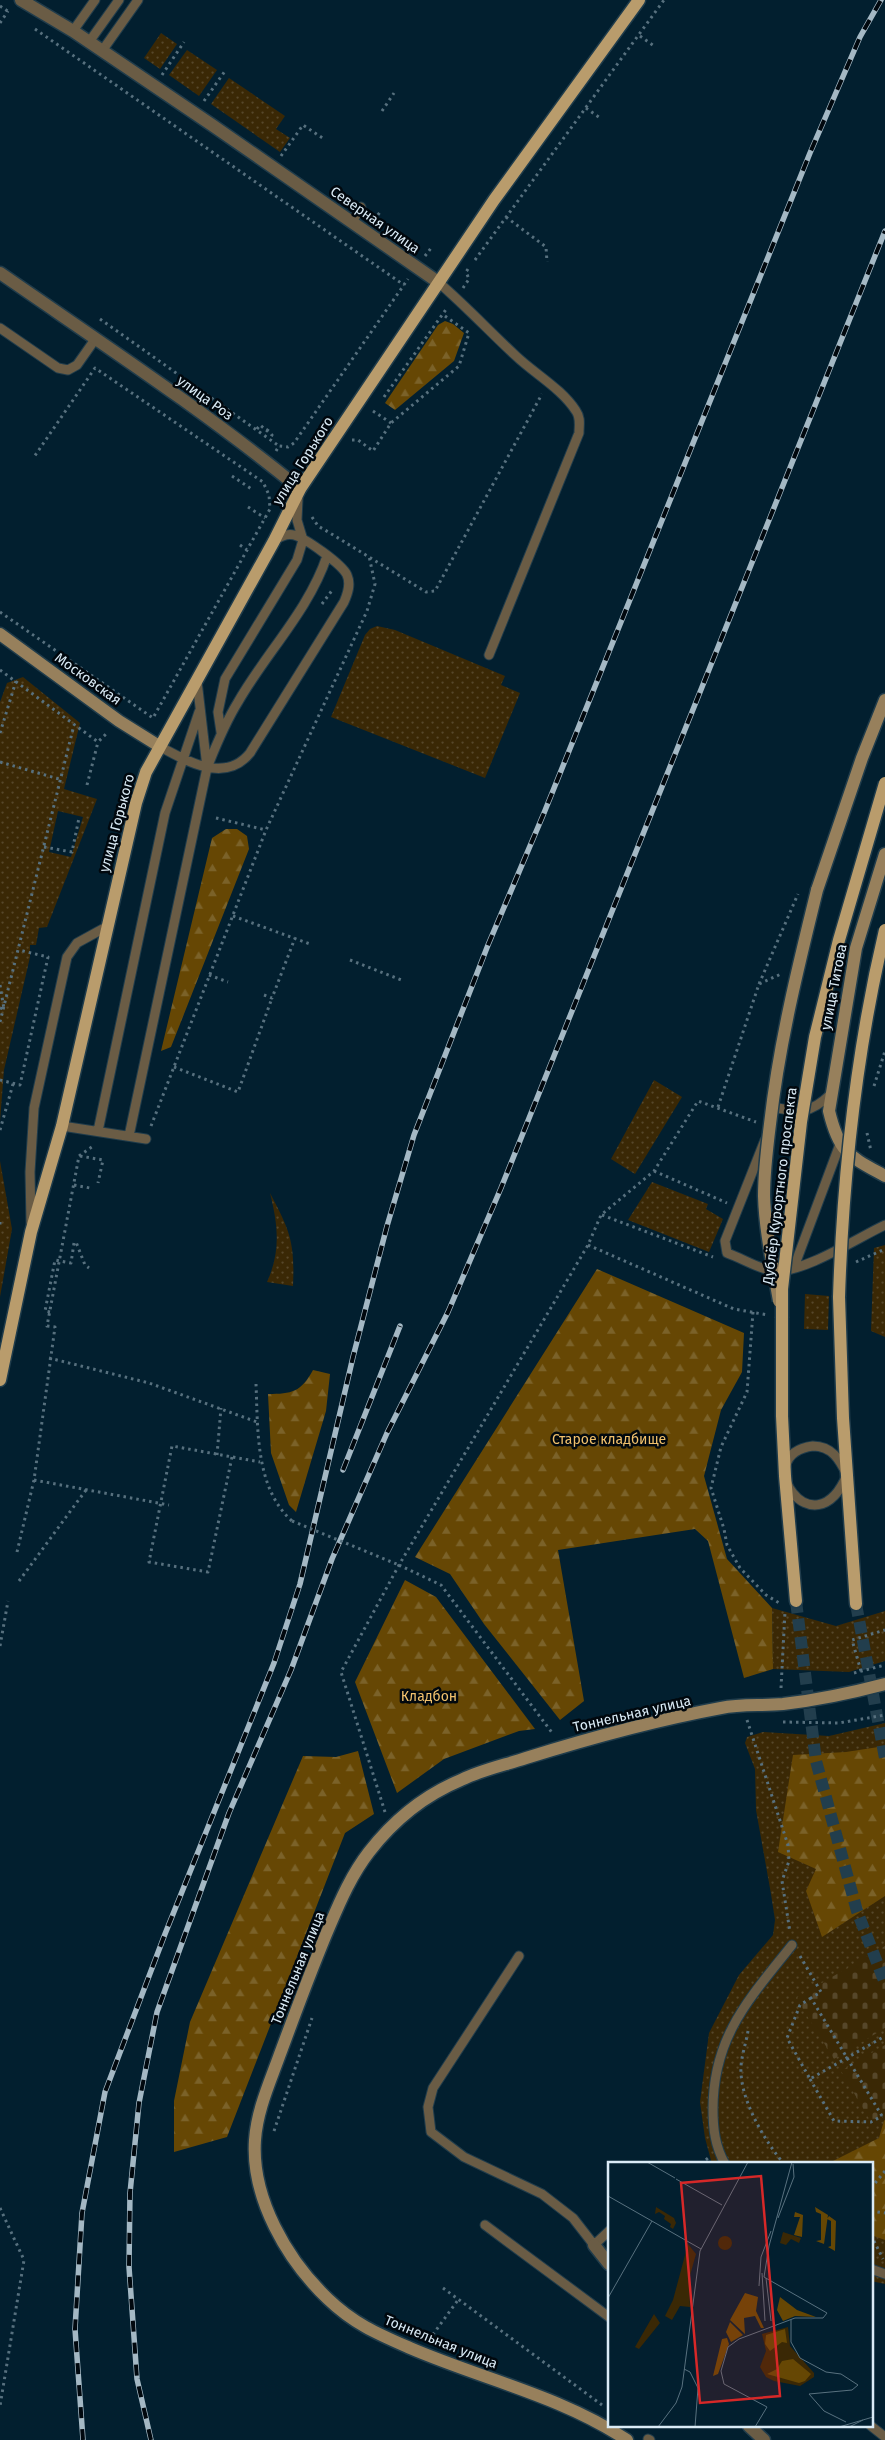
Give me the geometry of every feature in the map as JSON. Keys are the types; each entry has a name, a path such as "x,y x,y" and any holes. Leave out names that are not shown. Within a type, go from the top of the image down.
{"main road":[{"name":"улица Горького","path":"0,1380 31,1232 62,1126 136,803 146,772 274,540 300,489 494,200 639,0"},
{"name":"Московская","path":"1,640 119,721 159,746"},
{"path":"782,1318 769,1242 764,1197 765,1165 773,1093 788,1008 817,890 864,750 885,700"},
{"name":"Дублёр Курортного проспекта","path":"796,1601 785,1476 782,1416 782,1289 800,1131 815,1037 839,940 885,783"},
{"name":"улица Титова","path":"840,1144 833,1128 829,1111 831,1094 856,948 885,854"},
{"path":"856,1604 847,1475 839,1298 840,1270 852,1110 861,1044 885,930"},
{"path":"840,1144 856,1160 885,1176"},
{"name":"Тоннельная улица","path":"627,2440 554,2403 436,2359 356,2323 327,2298 303,2272 286,2246 271,2217 262,2192 255,2166 255,2138 260,2110 323,1942 349,1882 367,1854 390,1827 425,1800 470,1776 572,1744 721,1708 742,1705 781,1704 849,1693 885,1684"}],"street":[{"name":"Северная улица","path":"21,0 73,31 438,282"},
{"name":"улица Роз","path":"0,274 93,336 267,462 300,489"},
{"path":"594,2244 608,2263"},
{"path":"751,2428 764,2440"}],"lane":[{"path":"73,31 95,0"},
{"path":"89,42 119,0"},
{"path":"102,51 138,0"},
{"path":"352,222 361,207"},
{"path":"438,282 456,297 516,356 548,383 575,410 580,418 579,433 489,655"},
{"path":"0,328 58,368 68,370 77,365 93,336"},
{"path":"221,732 218,712 225,679 297,560 303,540 297,520 296,508 300,489"},
{"path":"159,746 182,759 207,768 218,769 232,767 250,754 344,602 349,586 348,577 344,569 293,534 282,535 274,540"},
{"path":"129,1136 207,768 221,732 238,701 320,576 327,556"},
{"path":"197,678 199,712 207,768"},
{"path":"98,1131 165,814 199,712"},
{"path":"31,1232 30,1172 34,1108 67,957 77,943 108,926"},
{"path":"831,1094 814,1109 802,1112 773,1107 770,1127 724,1246 727,1252 768,1270 781,1271 826,1255 885,1225"},
{"path":"62,1126 146,1139"},
{"path":"794,1267 840,1144"},
{"path":"813,1446 825,1448 834,1454 847,1475 836,1495 826,1501 815,1504 804,1502 794,1496 788,1487 785,1476 787,1465 793,1455 802,1448 813,1446"},
{"path":"724,2162 717,2149 713,2125 713,2088 719,2054 731,2028 751,1998 792,1945"},
{"path":"519,1956 433,2088 428,2107 431,2132 464,2157 542,2194 573,2218 594,2244 608,2232"},
{"path":"485,2225 608,2315"},
{"path":"872,2269 885,2274"},
{"path":"872,2427 885,2437"}],"path":[{"path":"368,419 469,279 466,272 640,36 664,0"},
{"path":"0,23 8,11"},
{"path":"26,23 404,285"},
{"path":"640,36 654,46"},
{"path":"162,75 184,42"},
{"path":"202,103 225,71"},
{"path":"382,111 394,93"},
{"path":"586,108 600,118"},
{"path":"280,157 303,125 324,139"},
{"path":"506,217 546,247 547,262"},
{"path":"100,320 279,446 288,447 294,443 431,248"},
{"path":"357,434 349,439 358,440 373,450 391,423 459,366 470,333 442,314"},
{"path":"0,612 153,718 270,509 269,495 262,482 256,477 95,368 34,457"},
{"path":"309,512 318,526 426,592 435,591 548,383"},
{"path":"373,411 391,423"},
{"path":"257,429 260,425 272,435 270,438"},
{"path":"267,431 270,426"},
{"path":"256,477 279,446"},
{"path":"232,476 253,490"},
{"path":"248,507 265,518"},
{"path":"240,545 247,550"},
{"path":"146,1139 266,830 367,611 375,584 369,556"},
{"path":"322,604 335,586"},
{"path":"0,670 98,742"},
{"path":"0,733 16,681"},
{"path":"88,786 98,742 136,707"},
{"path":"0,1022 74,725"},
{"path":"0,762 59,779"},
{"path":"44,847 72,852 79,818"},
{"path":"216,818 266,830"},
{"path":"233,916 310,944"},
{"path":"174,1067 238,1092 295,938"},
{"path":"0,1080 20,1085 48,957 19,950"},
{"path":"350,960 404,981"},
{"path":"718,1107 759,984 784,973"},
{"path":"209,975 228,982"},
{"path":"0,985 2,1008"},
{"path":"264,995 272,998"},
{"path":"873,1088 885,1051"},
{"path":"0,1130 13,1084"},
{"path":"387,1818 341,1672 399,1565 588,1245 601,1215 654,1171 698,1100 770,1127"},
{"path":"866,1126 872,1154"},
{"path":"59,1261 80,1156 103,1160 98,1182"},
{"path":"654,1171 732,1205"},
{"path":"74,1185 90,1188"},
{"path":"17,1552 34,1480 49,1358 55,1327 47,1326 50,1312 45,1311 55,1260 71,1263 74,1243 76,1242 85,1265 89,1268"},
{"path":"588,1245 734,1308 782,1318"},
{"path":"840,1270 885,1249"},
{"path":"753,1312 747,1392 721,1447 712,1488 727,1545 740,1568 766,1595 780,1604 786,1614 781,1688"},
{"path":"49,1358 149,1383 257,1422"},
{"path":"256,1384 260,1462 283,1513 292,1521 441,1584 552,1732"},
{"path":"217,1455 220,1408"},
{"path":"232,1457 208,1572 149,1562 172,1446 260,1462"},
{"path":"34,1480 169,1505"},
{"path":"19,1582 86,1490"},
{"path":"0,1646 8,1601"},
{"path":"861,1671 852,1640 885,1630"},
{"path":"742,1705 788,1845 789,1861 782,1882 792,1945 821,1992 800,2004 787,2038 834,2121 871,2122 883,2115 811,1998"},
{"path":"775,1722 839,1723 885,1715"},
{"path":"747,1721 757,1721"},
{"path":"274,2133 277,2117 309,2031 313,2013"},
{"path":"748,2028 741,2067 748,2107 769,2146 782,2162"},
{"path":"810,2079 885,2036"},
{"path":"872,2187 885,2172"},
{"path":"0,2208 24,2260 0,2406"},
{"path":"872,2211 885,2213"},
{"path":"872,2237 885,2264"},
{"path":"442,2288 608,2409"},
{"path":"424,2347 458,2300"}],"green space":[{"path":"161,33 177,44 160,69 144,58"},
{"path":"187,50 217,70 199,96 169,75"},
{"path":"229,78 285,116 276,129 290,138 280,152 211,104"},
{"path":"445,321 453,324 464,333 454,361 395,410 385,403 438,325"},
{"path":"377,626 395,630 505,676 501,685 520,693 485,778 331,717 365,635 370,629"},
{"path":"23,677 80,723 64,789 97,799 47,927 39,928 36,945 30,945 30,957 4,1070 0,1121 0,702 7,683","holes":["58,811 83,817 71,857 49,852"]},
{"path":"226,829 237,829 247,836 249,849 171,1047 161,1051 212,838"},
{"path":"654,1080 682,1097 635,1174 611,1159"},
{"path":"0,1161 12,1229 0,1297"},
{"path":"652,1182 708,1204 706,1209 723,1219 709,1252 628,1220"},
{"path":"270,1193 290,1237 293,1258 293,1286 267,1282 274,1260 277,1238"},
{"path":"885,1245 885,1337 871,1331 874,1248"},
{"name":"Старое кладбище","path":"597,1269 744,1333 742,1372 721,1410 704,1476 727,1559 772,1608 773,1669 744,1678 708,1541 695,1529 558,1550 584,1701 560,1720 484,1624 450,1574 415,1557"},
{"path":"805,1294 829,1296 828,1330 804,1329"},
{"path":"313,1370 330,1374 326,1411 296,1512 289,1505 271,1453 268,1394 295,1390 304,1383"},
{"name":"Кладбон","path":"405,1580 436,1597 535,1729 519,1731 444,1759 397,1793 355,1682"},
{"path":"772,1608 836,1626 885,1611 885,1661 849,1672 773,1669"},
{"path":"885,1723 885,2284 872,2281 872,2162 711,2162 705,2138 700,2102 709,2033 739,1975 773,1935 775,1920 756,1810 755,1769 745,1743 747,1737 763,1732 829,1736"},
{"path":"885,1746 885,1896 822,1937 806,1891 816,1869 778,1852 793,1755 846,1752"},
{"path":"358,1751 374,1814 345,1833 227,2137 174,2152 174,2101 190,2022 303,1756 336,1757"},
{"path":"885,1946 885,2028 834,2059 796,1998"},
{"path":"885,2045 885,2120 874,2127 841,2071"},
{"path":"885,2117 885,2240 872,2235 872,2162 831,2162 879,2138"}],"tunnel":[{"path":"796,1601 816,1761 857,1911 885,1983"},
{"path":"856,1604 885,1758"}],"railway":[{"path":"83,2440 75,2329 82,2213 105,2092 165,1934 274,1663 300,1584 353,1357 387,1226 414,1135 488,945 544,813 810,153 860,37 881,0"},
{"path":"151,2440 137,2379 129,2267 130,2193 139,2103 157,2012 229,1813 291,1670 332,1559 387,1433 448,1312 501,1188 885,231"},
{"path":"343,1470 400,1326"}]}
